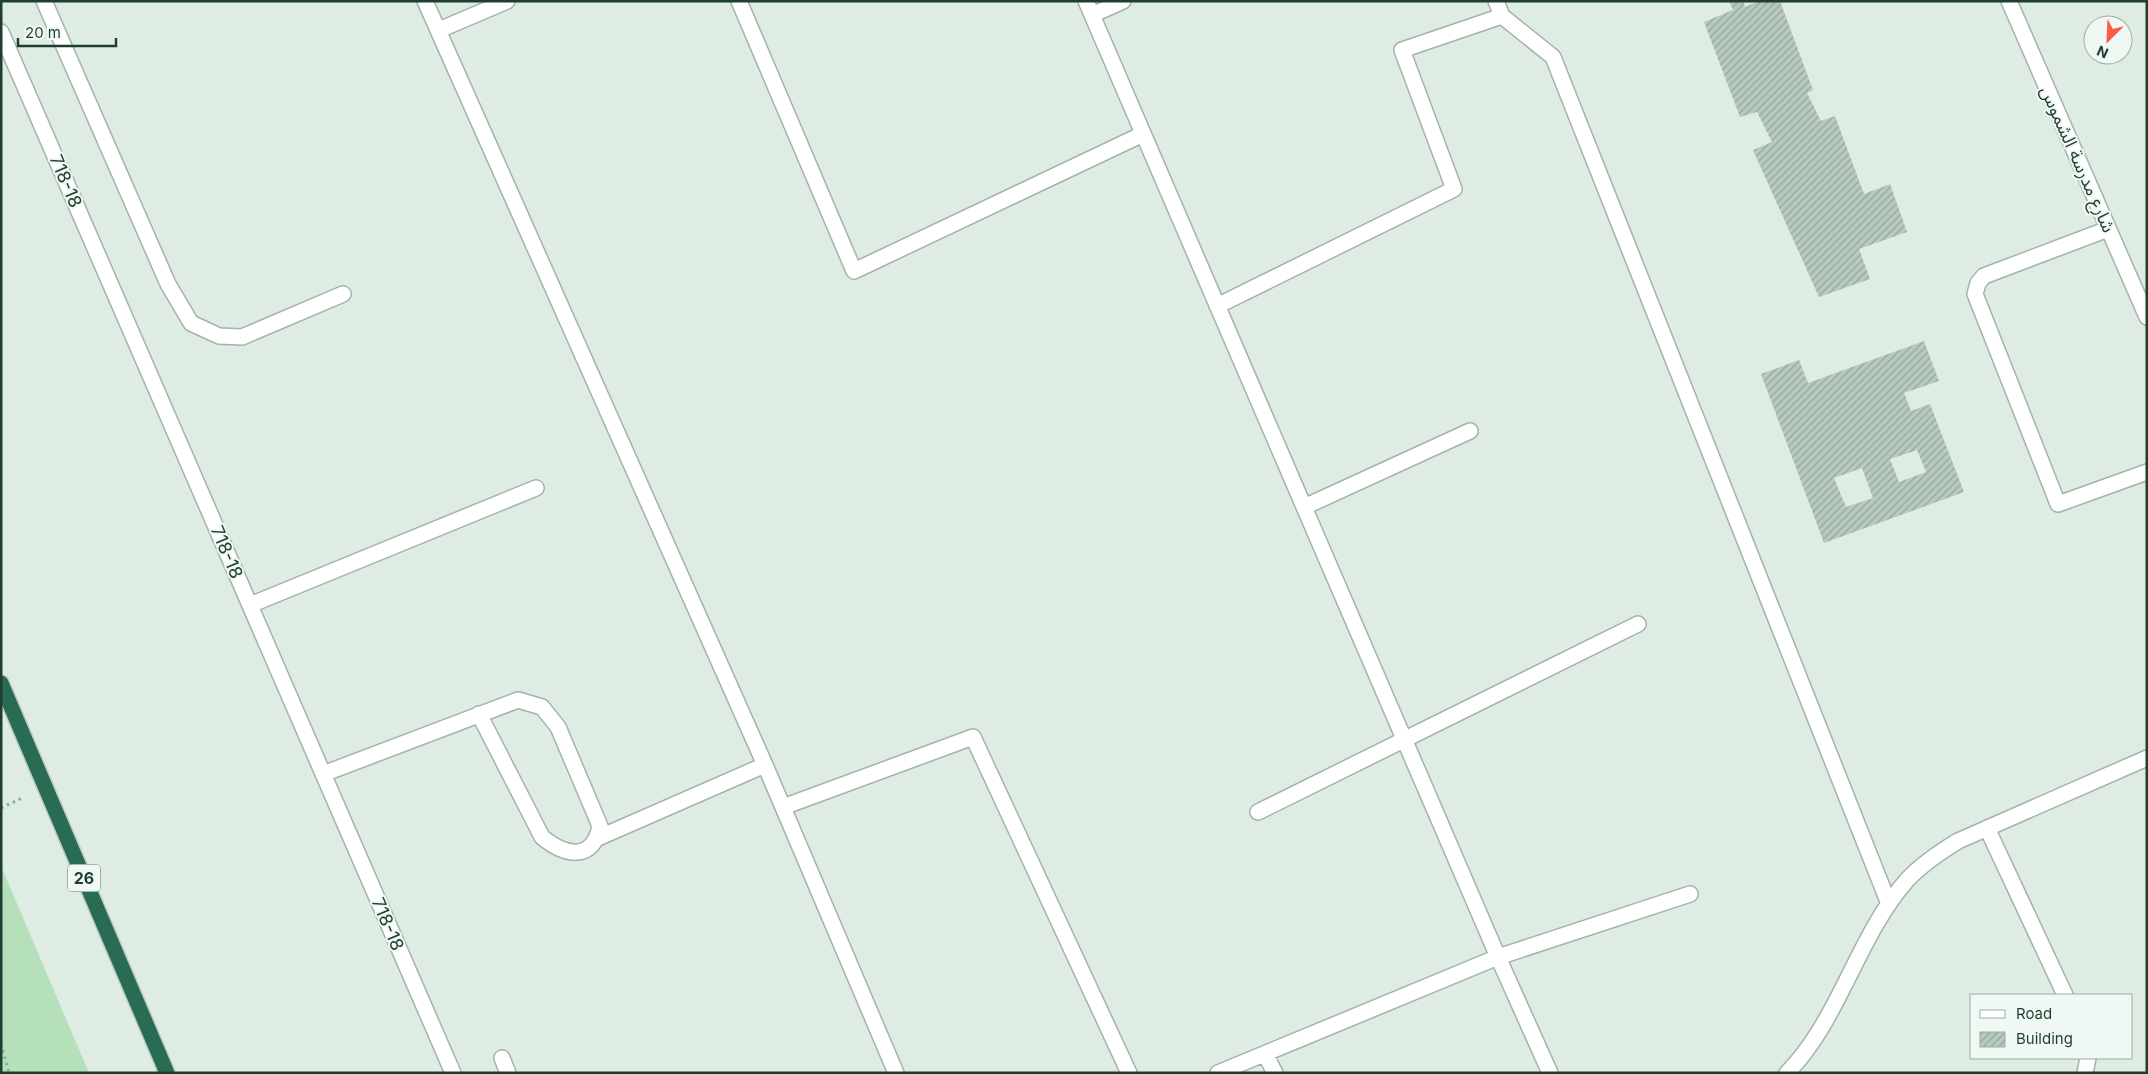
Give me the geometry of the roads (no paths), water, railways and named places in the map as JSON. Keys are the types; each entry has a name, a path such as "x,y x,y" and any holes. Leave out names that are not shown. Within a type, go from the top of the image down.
{"highway":[{"name":"26","path":"1,683 167,1073"}],"street":[{"path":"44,1 168,284 191,323 219,336 242,337 344,294"},
{"path":"425,1 765,765 896,1073"},
{"path":"439,30 507,1"},
{"path":"739,1 854,271 1143,134"},
{"path":"1123,1 1089,8 1498,958 1550,1073"},
{"path":"1496,1 1502,16 1553,57 1889,904"},
{"name":"شارع مدرسة الشموس","path":"2010,1 2108,229 2146,312"},
{"path":"1217,306 1454,190 1402,50 1502,16"},
{"name":"718-18","path":"1,32 453,1073"},
{"path":"2108,229 1984,276 1978,283 1975,294 2058,504 2147,472"},
{"path":"1304,507 1470,431"},
{"path":"250,605 536,488"},
{"path":"1258,812 1404,738 1638,624"},
{"path":"323,774 518,700 542,707 558,727 600,826 598,838"},
{"path":"479,714 542,837 556,848 572,853 589,849 598,838 765,765"},
{"path":"782,807 973,737 1129,1073"},
{"path":"1787,1073 1812,1042 1889,904 1908,879 1932,858 1958,841 2147,758"},
{"path":"1987,828 2065,994"},
{"path":"1218,1073 1498,958 1690,894"},
{"path":"1265,1054 1274,1073"},
{"path":"502,1058 508,1073"},
{"path":"2085,1073 2088,1059"}]}
